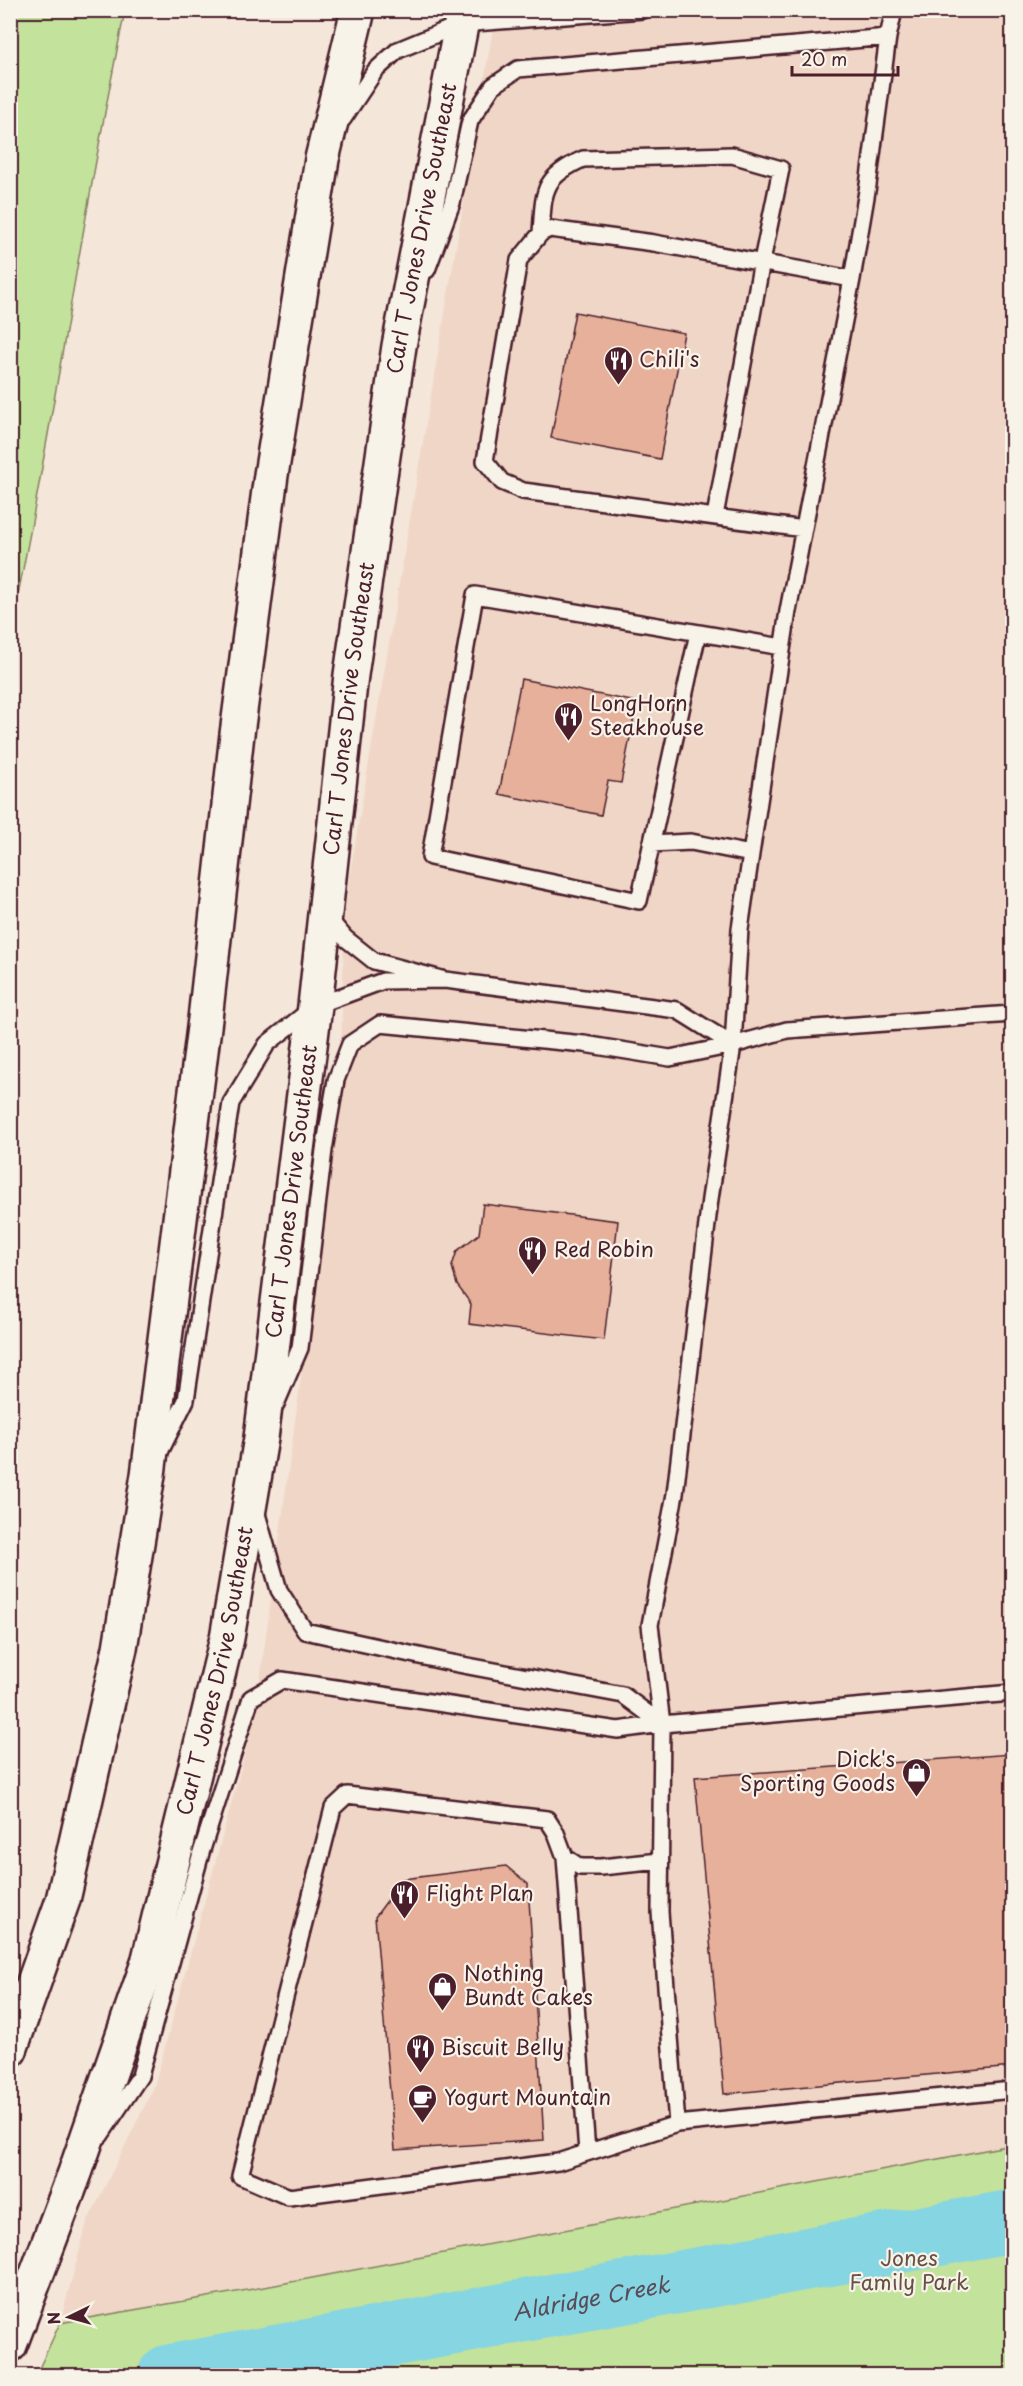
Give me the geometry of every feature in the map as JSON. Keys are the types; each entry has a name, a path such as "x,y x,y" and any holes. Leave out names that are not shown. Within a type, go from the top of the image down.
{"main road":[{"path":"10,2050 63,1900 120,1648 148,1475 206,1019 237,734 267,498 322,159 358,10"},
{"name":"Carl T Jones Drive Southeast","path":"14,2337 75,2173 148,1963 226,1638 261,1438 315,1006 351,675 399,346 463,17"}],"lane":[{"path":"322,159 349,107 375,71 398,50 463,17 643,10"},
{"path":"677,2124 660,1912 662,1724 650,1625 675,1494 710,1198 733,1045 740,929 782,647 852,279 894,10"},
{"path":"399,346 452,203 470,121 493,86 499,81 518,69 888,37"},
{"path":"542,233 544,192 553,177 565,167 583,159 732,155 781,169 716,516"},
{"path":"804,529 523,491 502,482 485,461 519,260 542,233 550,229 654,243 852,279"},
{"path":"698,633 639,901 430,857 475,595 782,647"},
{"path":"651,843 692,842 751,854"},
{"path":"325,914 345,938 374,961 445,980 677,1010 733,1045"},
{"path":"148,1475 186,1400 231,1102 267,1044 315,1006 383,981 445,980"},
{"path":"261,1438 300,1348 324,1150 336,1080 351,1044 380,1024 584,1044 670,1058 733,1045 787,1029 1012,1014"},
{"path":"251,1494 279,1590 305,1631 436,1660 623,1695 662,1724"},
{"path":"75,2173 140,2076 201,1853 251,1698 282,1680 618,1730 662,1724 1012,1693"},
{"path":"587,2152 565,1857 548,1819 346,1795 333,1808 240,2176 289,2196 558,2162 677,2124 1012,2090"},
{"path":"565,1857 580,1867 660,1861"}],"shaded area":[{"path":"496,11 1012,11 1012,2145 270,2286 60,2323 87,2223 154,2087 255,1717 340,1090 345,904"}],"green space":[{"path":"11,10 125,11 11,629"},
{"name":"Jones Family Park","path":"1012,2145 1012,2375 36,2375 60,2323 270,2286"}],"building":[{"name":"Chili's","path":"575,312 684,333 660,459 551,438"},
{"name":"LongHorn Steakhouse","path":"521,679 637,702 621,783 608,781 601,815 499,794"},
{"name":"Red Robin","path":"483,1204 618,1221 604,1340 469,1324 471,1304 457,1285 452,1266 457,1251 479,1234"},
{"path":"1012,1754 1012,2067 724,2094 695,1777"},
{"path":"506,1866 528,1884 544,2140 395,2150 375,1917 403,1879"}],"waterway":[{"name":"Aldridge Creek","path":"169,2376 1012,2221"}],"place":[{"name":"Chili's","path":"618,386"},
{"name":"LongHorn Steakhouse","path":"569,742"},
{"name":"Red Robin","path":"533,1276"},
{"name":"Dick's Sporting Goods","path":"916,1798"},
{"name":"Flight Plan","path":"405,1920"},
{"name":"Nothing Bundt Cakes","path":"443,2012"},
{"name":"Biscuit Belly","path":"420,2074"},
{"name":"Yogurt Mountain","path":"423,2124"}]}
